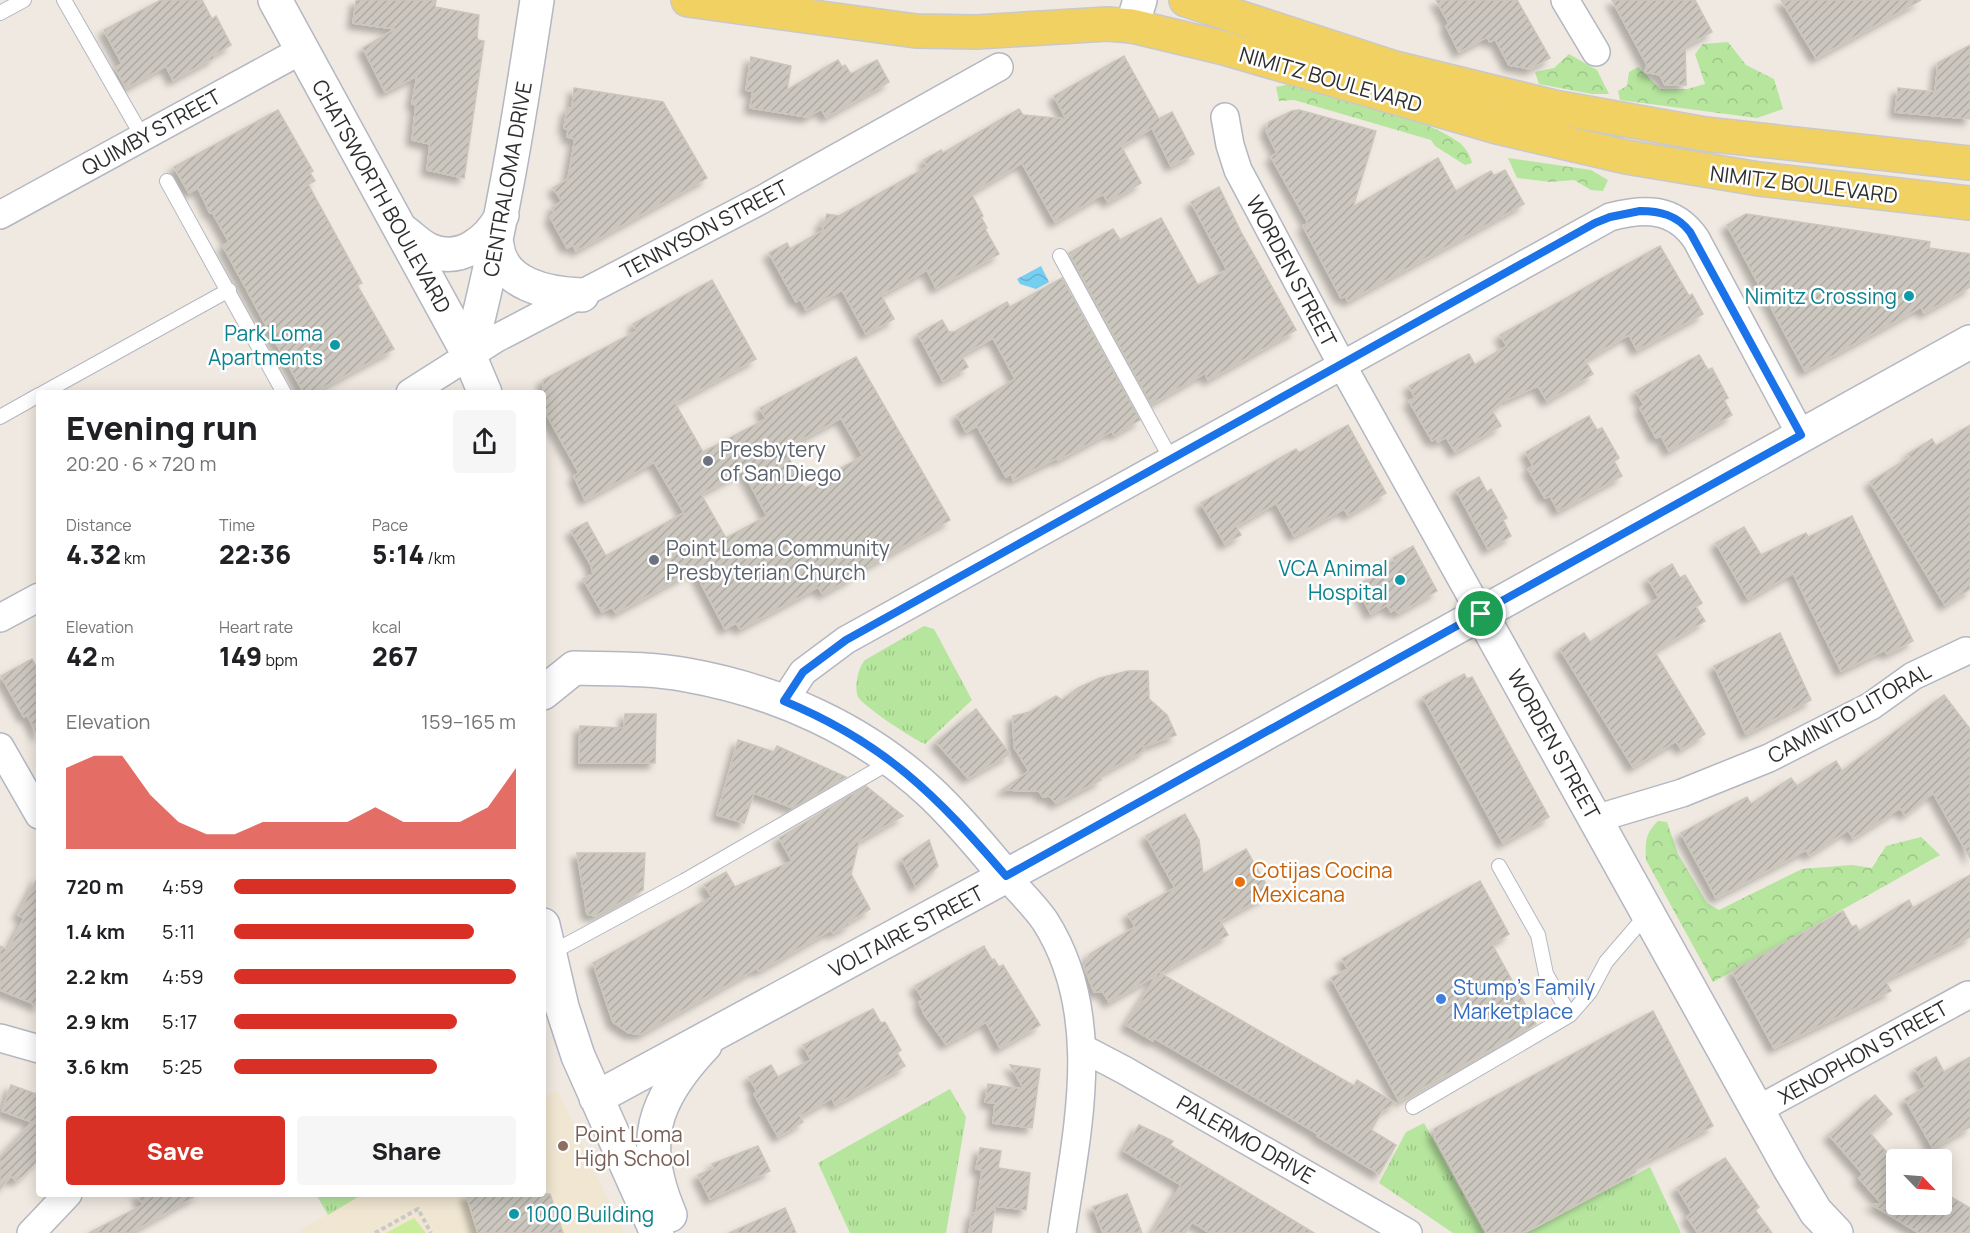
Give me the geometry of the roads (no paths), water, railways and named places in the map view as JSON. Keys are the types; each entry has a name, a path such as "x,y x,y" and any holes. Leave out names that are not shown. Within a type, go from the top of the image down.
{"main road":[{"name":"CHATSWORTH BOULEVARD","path":"275,0 403,231 469,355 484,390"},
{"name":"CENTRALOMA DRIVE","path":"469,355 503,214 537,0"},
{"name":"NIMITZ BOULEVARD","path":"688,0 916,31 977,32 1107,24 1136,13 1224,48 1497,127 1626,157 1759,179 1970,203"},
{"name":"NIMITZ BOULEVARD","path":"1186,0 1395,68 1554,107 1706,134 1970,163"},
{"path":"403,231 429,250 442,254 456,254 476,246 487,238 503,214"},
{"path":"496,245 506,268 524,283 554,293 582,295"},
{"name":"VOLTAIRE STREET","path":"596,1098 1006,876 1970,342"},
{"name":"WORDEN STREET","path":"1481,614 1808,1199 1836,1233"},
{"path":"546,691 574,668 630,670 687,675 784,701 840,726 892,761 958,819 1006,876"},
{"path":"546,939 570,1033 596,1098 657,1233"},
{"path":"679,1233 660,1192 653,1158 653,1135 660,1110 676,1080 721,1030"}],"street":[{"path":"1565,0 1596,52"},
{"name":"QUIMBY STREET","path":"0,215 302,50"},
{"name":"TENNYSON STREET","path":"415,390 502,335 763,199 999,67"},
{"name":"WORDEN STREET","path":"1225,117 1230,145 1238,170 1342,365 1481,614"},
{"path":"784,701 803,672 846,640 1595,223 1625,213 1655,211 1673,217 1686,226 1696,239 1801,435"},
{"path":"0,618 36,599"},
{"name":"CAMINITO LITORAL","path":"1595,819 1683,792 1769,758 1871,706 1913,676 1969,651"},
{"path":"0,747 36,810"},
{"path":"1006,876 1044,920 1061,952 1077,1010 1082,1048 1081,1102 1062,1233"},
{"name":"XENOPHON STREET","path":"1759,1109 1968,995"},
{"path":"0,1038 36,1048"},
{"name":"PALERMO DRIVE","path":"1082,1048 1408,1233"},
{"path":"31,1233 65,1197"}],"lane":[{"path":"0,13 24,0"},
{"path":"64,0 142,136"},
{"path":"167,181 282,390"},
{"path":"1060,256 1171,459"},
{"path":"48,390 229,290"},
{"path":"0,417 36,397"},
{"path":"546,939 684,881 892,761"},
{"path":"1499,866 1538,935 1546,974 1570,1015"},
{"path":"1413,1107 1570,1015 1590,992 1606,962 1649,913"}],"water":[{"path":"1041,266 1049,282 1036,289 1020,284 1017,279"}],"place":[{"name":"Nimitz Crossing","path":"1909,296"},
{"name":"Park Loma Apartments","path":"335,345"},
{"name":"Presbytery of San Diego","path":"708,461"},
{"name":"Point Loma Community Presbyterian Church","path":"654,560"},
{"name":"VCA Animal Hospital","path":"1400,580"},
{"name":"Cotijas Cocina Mexicana","path":"1240,882"},
{"name":"Stump's Family Marketplace","path":"1441,999"},
{"name":"Point Loma High School","path":"563,1146"},
{"name":"1000 Building","path":"514,1214"}]}
